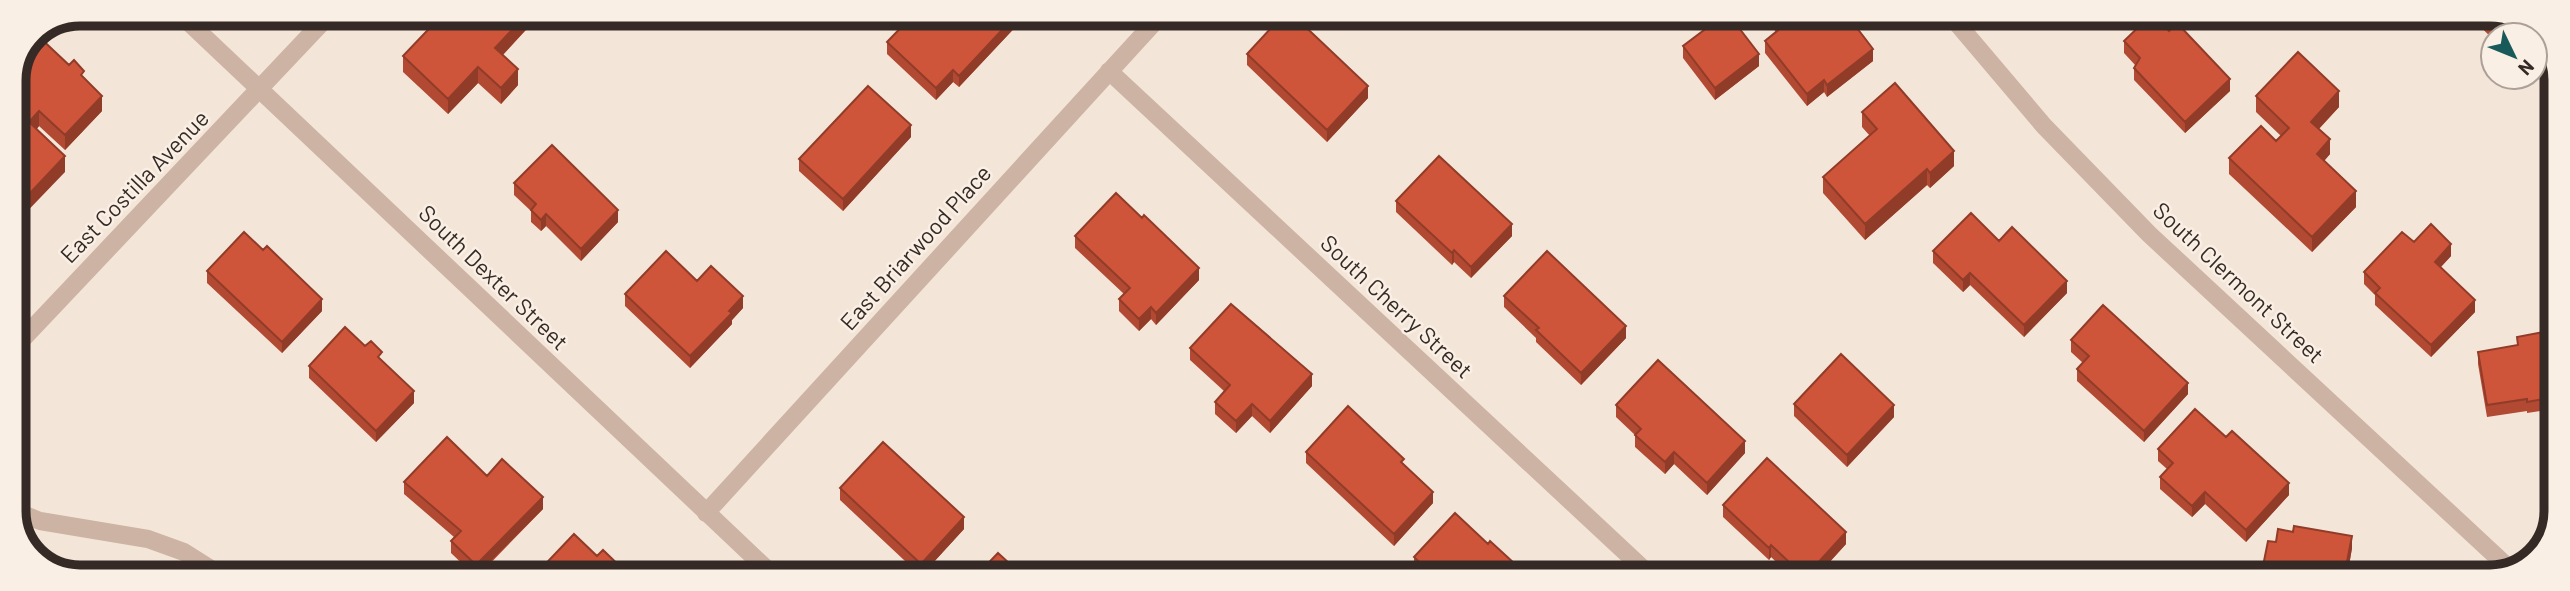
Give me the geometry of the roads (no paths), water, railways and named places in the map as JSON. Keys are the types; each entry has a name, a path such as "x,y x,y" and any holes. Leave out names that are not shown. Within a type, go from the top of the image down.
{"street":[{"name":"South Dexter Street","path":"193,26 762,565"},
{"name":"East Costilla Avenue","path":"26,335 319,26"},
{"name":"East Briarwood Place","path":"706,513 1151,26"},
{"name":"South Clermont Street","path":"1959,26 2044,126 2149,234 2503,563"},
{"name":"South Cherry Street","path":"1108,71 1640,565"},
{"path":"26,516 40,521 148,539 184,552 205,565"}]}
